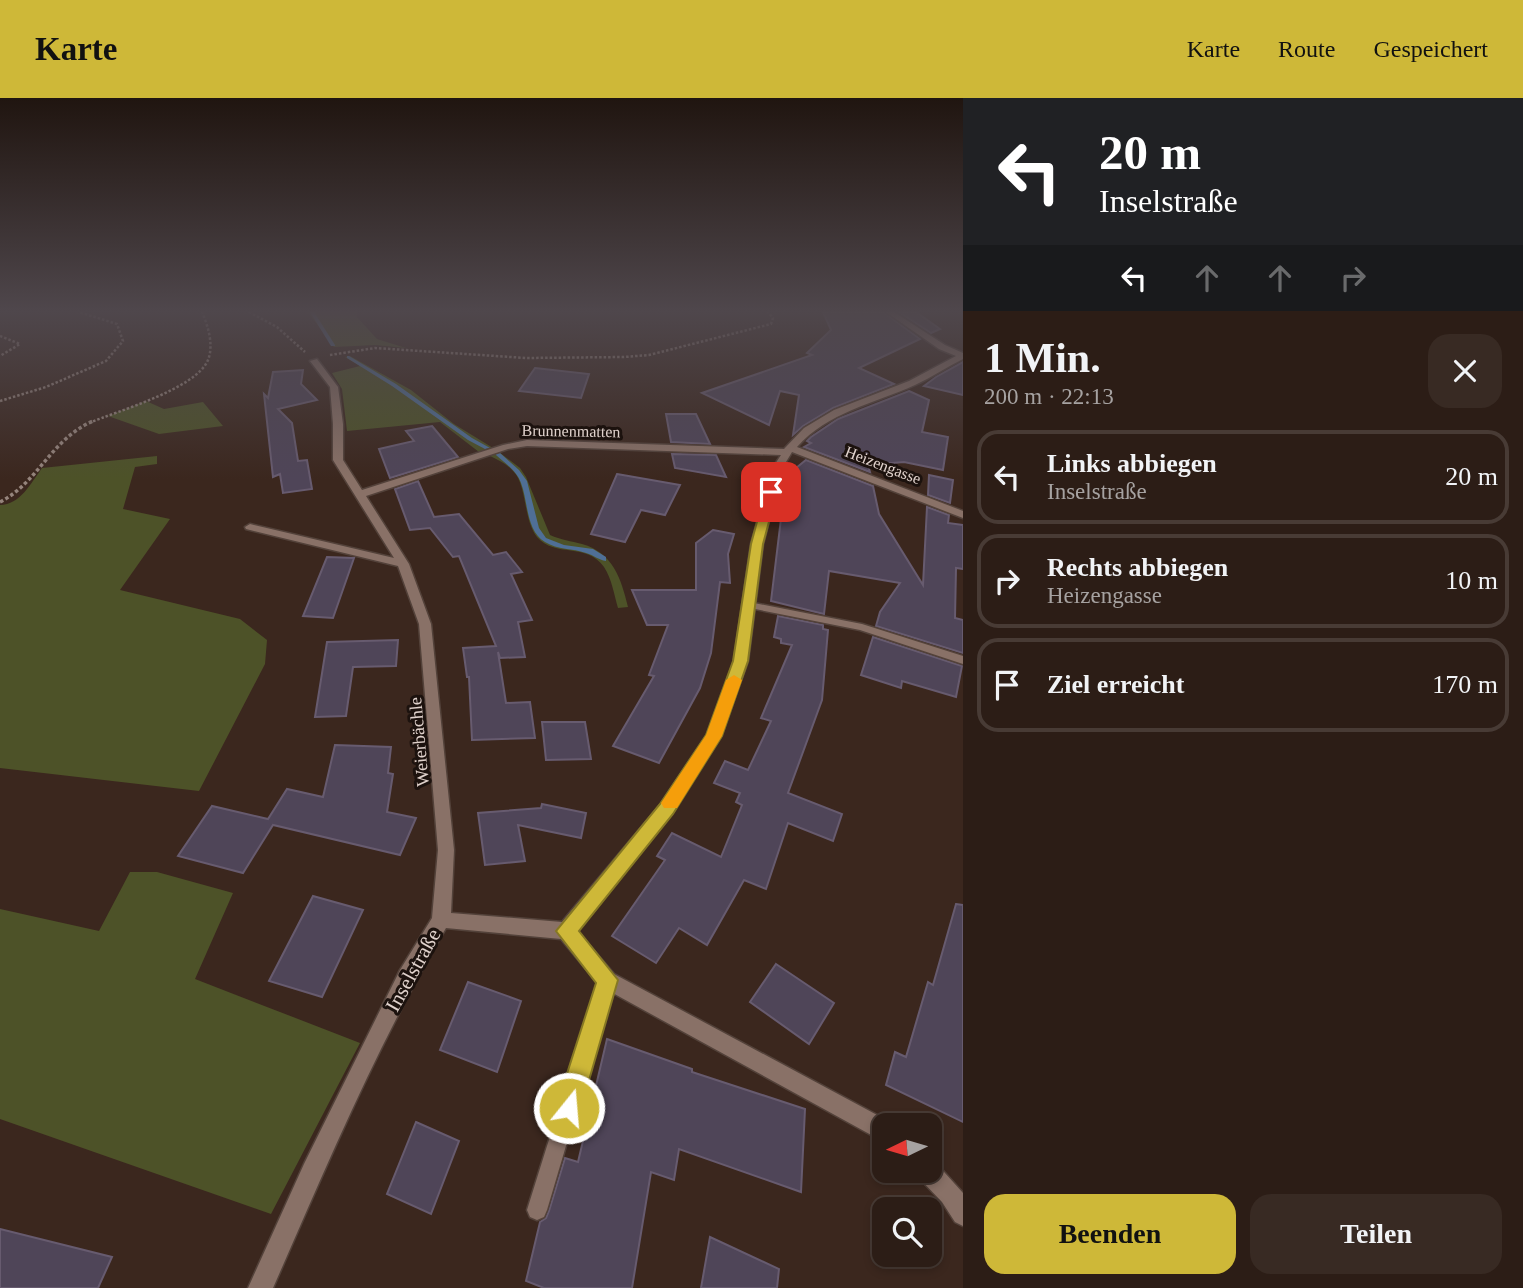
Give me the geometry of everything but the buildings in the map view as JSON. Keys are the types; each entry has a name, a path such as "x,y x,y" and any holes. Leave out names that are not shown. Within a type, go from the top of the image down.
{"street":[{"name":"Weierbächle","path":"319,368 334,387 338,460 403,564 425,624 446,850 441,920"},
{"path":"872,1124 607,980 566,931 666,809 714,736 741,661 757,544 778,467 789,450 817,423 837,412 912,383 941,368"},
{"name":"Brunnenmatten","path":"361,494 506,447 527,443 789,450"},
{"name":"Heizengasse","path":"789,450 963,515"},
{"path":"250,527 403,564"},
{"name":"Inselstraße","path":"260,1288 312,1172 401,989 441,920 566,931"},
{"path":"939,1183 963,1214"}],"lane":[{"path":"749,604 862,627 963,660"},
{"path":"537,1210 607,980"}],"path":[{"path":"0,401 46,387 89,368"},
{"path":"0,502 14,497 51,449 72,431 174,386 202,368"}],"green space":[{"path":"354,368 371,368 411,390 454,424 493,448 479,452 440,422 347,431 342,389 332,373"},
{"path":"146,401 164,409 203,402 223,426 159,434 108,416"},
{"path":"499,452 520,468 526,477 550,535 593,548 608,560 619,577 628,607 618,608 609,577 597,559 580,552 553,547 537,537 529,521 517,477 508,466 490,456"},
{"path":"157,456 157,464 135,467 123,509 170,519 120,590 240,619 267,640 265,664 199,791 0,768 0,505 19,497 42,468"},
{"path":"130,872 157,872 233,893 195,979 360,1043 271,1214 0,1119 0,909 99,931"}],"waterway":[{"path":"366,368 487,448"},
{"path":"498,454 524,481 536,528 544,539 562,547 590,551 603,559"}],"slow traffic":[{"path":"671,803 714,736 734,680"}],"route":[{"path":"569,1108 607,980 566,931 666,809 714,736 741,661 757,544 771,492"}]}
